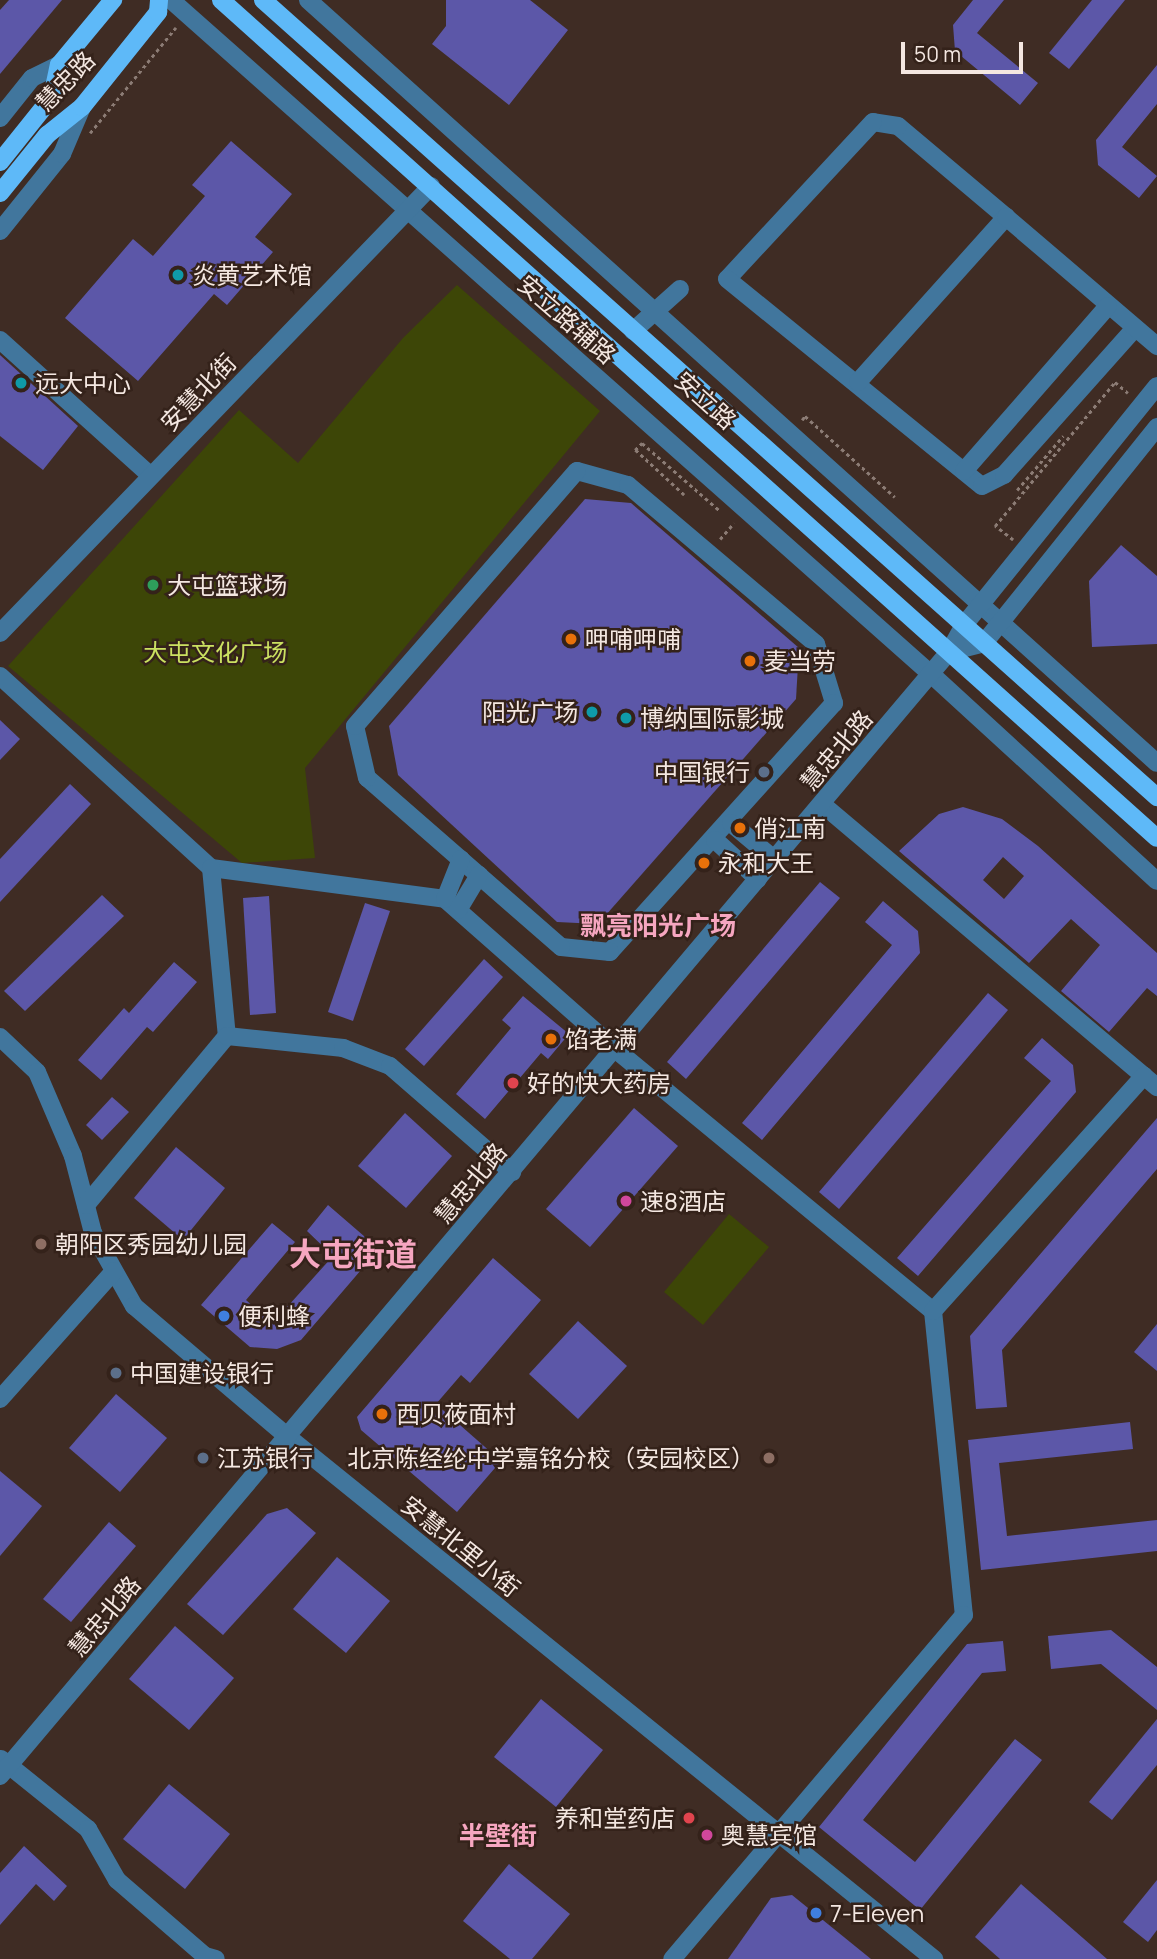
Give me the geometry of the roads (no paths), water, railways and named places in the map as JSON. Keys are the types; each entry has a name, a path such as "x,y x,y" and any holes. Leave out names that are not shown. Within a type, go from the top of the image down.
{"main road":[{"name":"慧忠路","path":"0,162 52,97 59,65 113,0"},
{"name":"慧忠路","path":"0,193 47,135 82,107 158,12 159,0"},
{"name":"安立路","path":"221,0 1157,838"},
{"name":"安立路","path":"263,0 1157,797"}],"street":[{"path":"308,0 1157,763"},
{"name":"安立路辅路","path":"171,9 407,211 931,674"},
{"path":"0,118 32,78 59,65"},
{"path":"0,231 62,154 82,107"},
{"path":"1135,328 1004,475 982,485 858,382 727,279 873,122 898,126 1157,346"},
{"name":"安慧北街","path":"0,633 431,186"},
{"path":"858,382 1006,217"},
{"path":"634,331 680,289"},
{"path":"964,471 1108,306"},
{"path":"0,340 151,475"},
{"name":"慧忠北路","path":"3,1767 288,1437 931,674 949,652 979,604 1157,386"},
{"path":"949,652 984,643 1157,427"},
{"path":"576,471 628,485 816,644 834,704 731,823 610,952 561,947 367,778 355,726 576,471"},
{"path":"931,674 1157,881"},
{"path":"0,676 211,868 451,904 615,1049 933,1311 964,1615 671,1959"},
{"path":"822,804 1150,1081 933,1311"},
{"path":"731,823 775,860"},
{"path":"715,840 758,879"},
{"path":"451,904 461,859"},
{"path":"86,1205 228,1036 211,868"},
{"path":"451,904 479,875"},
{"path":"228,1036 343,1048 390,1066 512,1172"},
{"name":"安慧北里小街","path":"0,1037 37,1072 73,1156 93,1233 134,1306 288,1437 934,1959"},
{"path":"0,1399 114,1271"},
{"path":"3,1767 88,1829 117,1880 205,1956 216,1959"}],"place":[{"name":"炎黄艺术馆","path":"178,275"},
{"name":"远大中心","path":"21,383"},
{"name":"大屯篮球场","path":"153,585"},
{"name":"呷哺呷哺","path":"571,639"},
{"name":"麦当劳","path":"750,661"},
{"name":"阳光广场","path":"592,712"},
{"name":"博纳国际影城","path":"626,718"},
{"name":"中国银行","path":"764,772"},
{"name":"俏江南","path":"740,828"},
{"name":"永和大王","path":"704,863"},
{"name":"馅老满","path":"551,1039"},
{"name":"好的快大药房","path":"513,1083"},
{"name":"速8酒店","path":"626,1201"},
{"name":"朝阳区秀园幼儿园","path":"41,1244"},
{"name":"便利蜂","path":"224,1316"},
{"name":"中国建设银行","path":"116,1373"},
{"name":"西贝莜面村","path":"382,1414"},
{"name":"江苏银行","path":"203,1458"},
{"name":"北京陈经纶中学嘉铭分校（安园校区）","path":"769,1458"},
{"name":"养和堂药店","path":"689,1818"},
{"name":"奥慧宾馆","path":"707,1835"},
{"name":"7-Eleven","path":"816,1913"}],"district":[{"name":"飘亮阳光广场","path":"658,926"},
{"name":"大屯街道","path":"353,1254"},
{"name":"半壁街","path":"498,1836"}],"park label":[{"name":"大屯文化广场","path":"215,652"}]}
